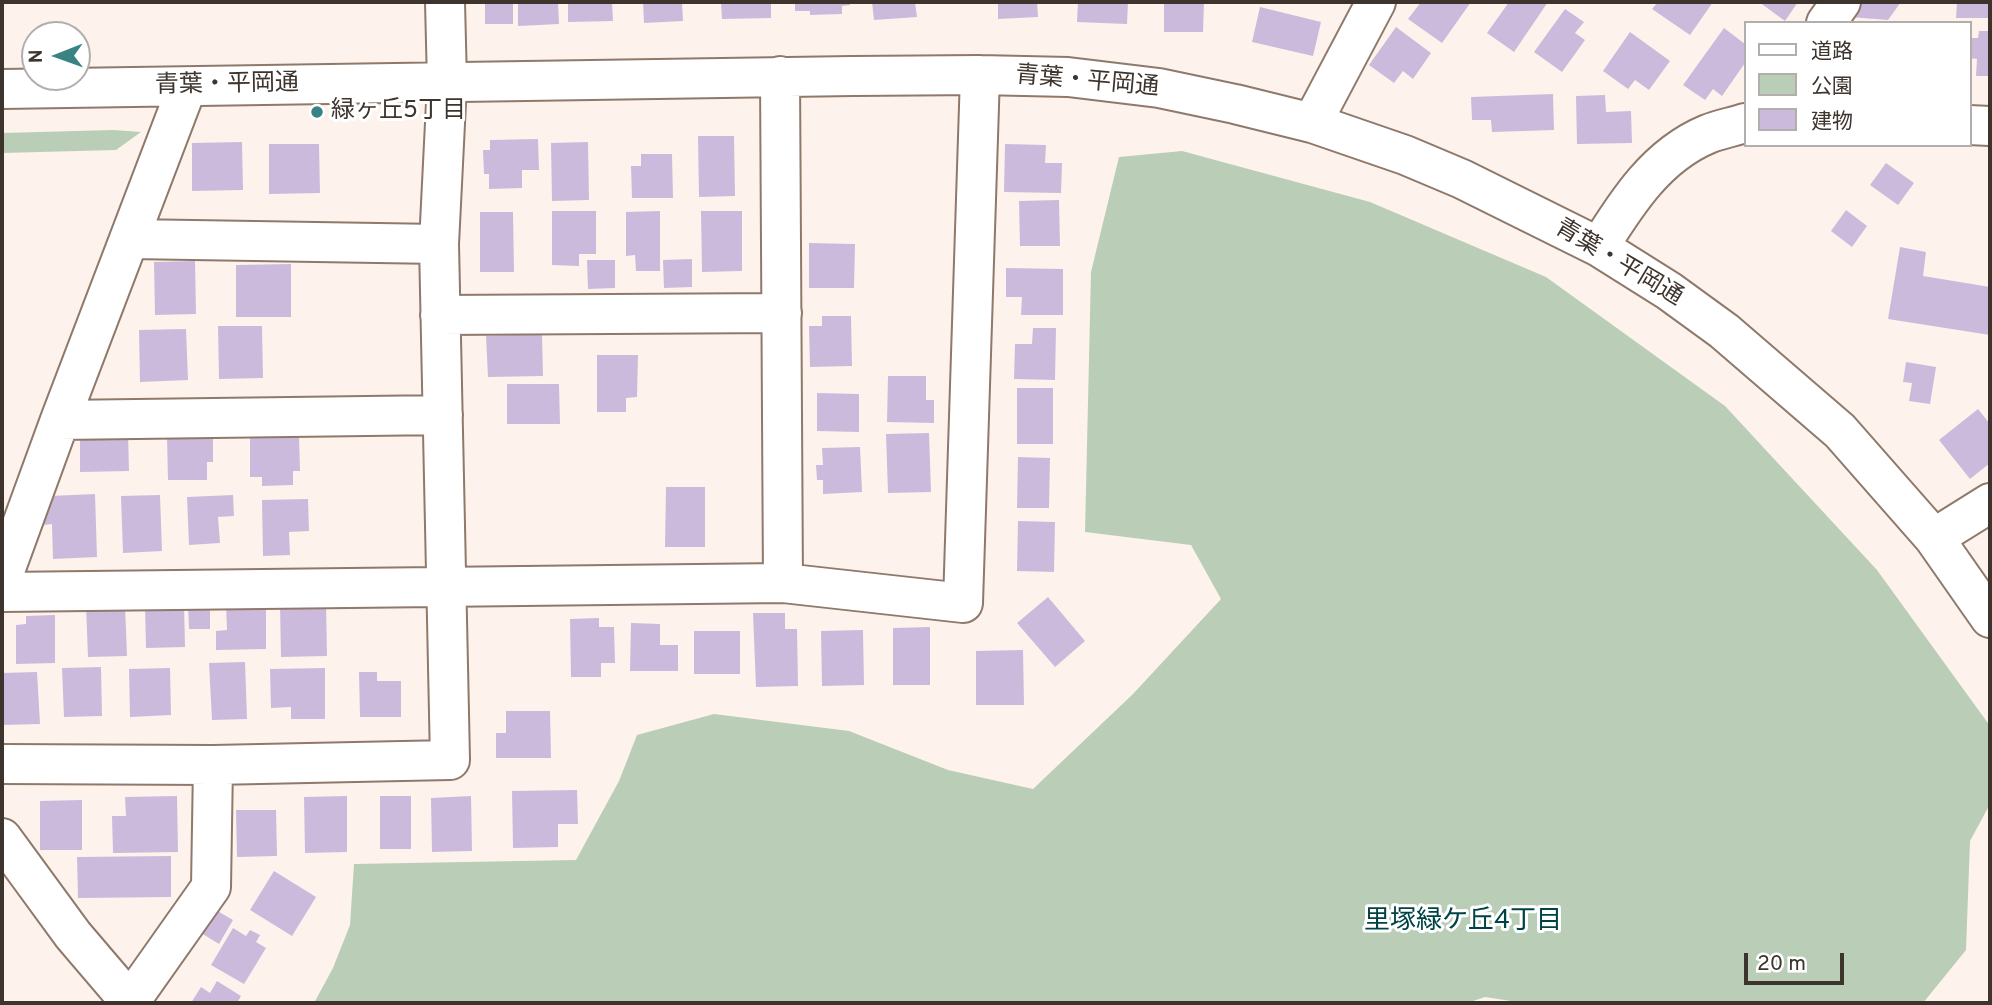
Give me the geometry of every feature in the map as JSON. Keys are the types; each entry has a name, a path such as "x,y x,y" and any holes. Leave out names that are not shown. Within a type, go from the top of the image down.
{"street":[{"path":"2,765 213,765 450,760 439,244 447,83 446,2"},
{"path":"1827,21 1841,2"},
{"path":"1312,123 1370,4"},
{"path":"2,592 783,583 963,603 980,75"},
{"path":"780,76 783,583"},
{"name":"青葉・平岡通","path":"2,89 780,76 1068,77 1159,88 1312,123 1405,155 1462,179 1599,247 1669,291 1724,331 1840,431 1934,538 1990,618"},
{"path":"2,579 187,87"},
{"path":"1599,247 1645,179 1675,152 1708,134 1744,123"},
{"path":"1971,125 1990,126"},
{"path":"131,239 439,244"},
{"path":"440,315 782,313"},
{"path":"60,420 443,415"},
{"path":"1934,538 1990,503"},
{"path":"2,838 73,935 130,1003 211,887 213,765"}],"green space":[{"path":"113,130 141,132 116,150 2,153 2,133"},
{"path":"1182,151 1370,202 1546,277 1725,406 1877,570 1990,726 1990,804 1970,841 1966,950 1923,1003 1524,1003 1485,997 1467,1003 314,1003 333,968 350,925 354,864 576,860 619,781 637,735 714,714 849,731 948,770 1033,789 1133,694 1221,599 1191,545 1085,532 1091,272 1119,157"}],"building":[{"path":"485,2 513,2 513,24 485,24"},
{"path":"518,2 558,2 559,24 518,26"},
{"path":"568,2 612,2 613,21 568,22"},
{"path":"643,2 682,2 683,21 644,23"},
{"path":"721,2 771,2 771,18 722,19"},
{"path":"795,2 850,2 850,5 842,6 842,14 810,15 810,11 795,11"},
{"path":"872,2 915,2 917,17 874,20"},
{"path":"998,2 1037,2 1038,17 998,19"},
{"path":"1078,2 1128,2 1127,24 1077,22"},
{"path":"1164,2 1204,2 1203,32 1164,32"},
{"path":"1421,2 1471,2 1442,43 1408,19"},
{"path":"1509,2 1548,2 1514,52 1487,33"},
{"path":"1658,2 1713,2 1690,35 1652,9"},
{"path":"1759,2 1798,2 1785,21"},
{"path":"1859,2 1901,2 1888,20 1849,17"},
{"path":"1957,2 1990,2 1990,18 1956,18"},
{"path":"1260,7 1321,22 1313,56 1252,42"},
{"path":"1565,9 1584,22 1575,33 1585,40 1562,72 1534,52"},
{"path":"1396,27 1431,53 1413,79 1403,71 1394,83 1369,65"},
{"path":"1724,28 1744,43 1744,64 1722,96 1713,89 1705,100 1683,85"},
{"path":"1979,31 1990,31 1990,76 1976,76 1977,59 1971,58 1971,38 1978,38"},
{"path":"1630,32 1670,61 1649,90 1635,80 1628,89 1603,71"},
{"path":"1553,94 1554,130 1492,132 1491,120 1472,120 1471,97"},
{"path":"1605,95 1606,112 1631,111 1632,143 1577,144 1576,96"},
{"path":"698,136 734,136 735,196 699,197"},
{"path":"538,139 539,170 522,170 522,188 489,189 489,174 484,174 483,150 490,150 490,140"},
{"path":"242,142 243,190 192,191 192,143"},
{"path":"588,142 589,200 552,201 551,143"},
{"path":"269,144 319,144 320,193 269,194"},
{"path":"1005,144 1046,145 1045,163 1062,163 1061,193 1004,192"},
{"path":"641,154 672,154 673,198 632,198 631,166 641,166"},
{"path":"1886,163 1914,183 1898,205 1870,185"},
{"path":"1059,200 1060,246 1020,246 1019,201"},
{"path":"1846,210 1867,226 1852,247 1831,231"},
{"path":"552,211 596,211 596,254 579,254 579,266 552,265"},
{"path":"660,211 660,271 636,271 635,255 626,256 626,212"},
{"path":"701,211 742,211 742,271 702,272"},
{"path":"480,212 513,212 514,272 480,272"},
{"path":"809,243 855,244 854,288 809,288"},
{"path":"1900,247 1926,252 1923,276 1990,287 1990,335 1888,319"},
{"path":"692,259 692,287 664,288 663,260"},
{"path":"587,260 615,260 615,288 588,289"},
{"path":"195,261 196,314 155,315 154,262"},
{"path":"291,264 291,317 236,317 236,265"},
{"path":"1006,268 1063,269 1063,315 1021,315 1022,297 1006,297"},
{"path":"822,316 851,316 852,366 810,367 809,326 822,326"},
{"path":"218,326 262,326 263,378 219,379"},
{"path":"1033,328 1056,328 1055,380 1014,379 1015,344 1032,344"},
{"path":"186,329 188,380 140,382 139,330"},
{"path":"542,334 543,376 488,377 486,336"},
{"path":"597,355 638,355 637,397 626,398 626,412 597,412"},
{"path":"1906,362 1936,367 1930,404 1909,401 1912,383 1903,382"},
{"path":"888,376 926,376 926,400 934,400 934,423 887,422"},
{"path":"507,384 559,384 560,424 507,424"},
{"path":"1017,388 1053,388 1053,444 1017,444"},
{"path":"817,393 859,394 859,432 817,431"},
{"path":"1978,409 1990,424 1990,463 1970,479 1939,440"},
{"path":"128,432 129,471 80,472 80,433"},
{"path":"929,433 931,492 888,493 886,434"},
{"path":"250,434 299,434 300,471 293,471 293,485 262,486 262,477 250,477"},
{"path":"213,436 213,462 207,462 207,480 168,480 167,437"},
{"path":"860,447 862,492 823,494 823,480 817,480 816,465 823,465 822,448"},
{"path":"1018,457 1050,458 1049,508 1017,508"},
{"path":"666,487 705,487 705,547 665,547"},
{"path":"95,494 97,557 53,559 52,524 44,525 50,496"},
{"path":"160,495 162,551 123,553 121,496"},
{"path":"233,495 234,516 218,517 220,543 189,545 187,497"},
{"path":"308,499 309,531 289,532 290,555 263,556 262,500"},
{"path":"1018,521 1055,522 1054,572 1017,571"},
{"path":"1048,597 1085,641 1055,667 1017,623"},
{"path":"210,602 210,629 189,629 188,603"},
{"path":"266,603 266,649 216,650 216,631 227,630 226,604"},
{"path":"326,603 327,656 281,657 280,604"},
{"path":"184,604 185,647 146,648 145,605"},
{"path":"125,605 127,656 88,657 86,606"},
{"path":"753,613 785,613 785,629 797,629 798,686 756,687"},
{"path":"55,615 55,663 16,664 16,625 26,624 26,616"},
{"path":"599,618 599,627 614,627 615,663 601,663 601,677 571,677 570,619"},
{"path":"631,623 660,624 660,645 678,645 678,671 630,671"},
{"path":"930,627 930,685 893,685 893,628"},
{"path":"863,630 864,685 822,686 821,631"},
{"path":"694,631 740,631 740,674 694,674"},
{"path":"1023,650 1024,705 976,705 976,651"},
{"path":"245,662 247,719 212,720 209,663"},
{"path":"101,667 102,716 64,717 62,668"},
{"path":"170,668 171,715 130,717 129,669"},
{"path":"325,668 325,719 291,719 291,707 271,708 270,669"},
{"path":"37,672 40,724 2,725 2,673"},
{"path":"359,672 377,672 377,681 401,681 401,717 360,717"},
{"path":"506,711 550,711 551,758 496,758 496,733 506,733"},
{"path":"577,790 578,824 558,824 558,847 513,848 512,791"},
{"path":"177,796 178,852 113,853 112,816 126,816 125,797"},
{"path":"347,796 347,852 305,853 304,797"},
{"path":"380,796 411,796 411,849 380,849"},
{"path":"471,796 472,851 432,852 431,798"},
{"path":"82,800 82,850 40,850 40,801"},
{"path":"236,810 276,810 277,856 237,857"},
{"path":"171,856 171,897 78,898 77,857"},
{"path":"274,871 316,897 292,936 250,910"},
{"path":"214,909 233,920 219,944 201,933"},
{"path":"233,928 246,936 250,930 260,935 256,942 266,948 244,984 211,965"},
{"path":"217,981 241,996 237,1003 191,1003 201,987 210,993"}],"place":[{"name":"緑ヶ丘5丁目","path":"317,112"}],"district":[{"name":"里塚緑ケ丘4丁目","path":"1463,923"}]}
